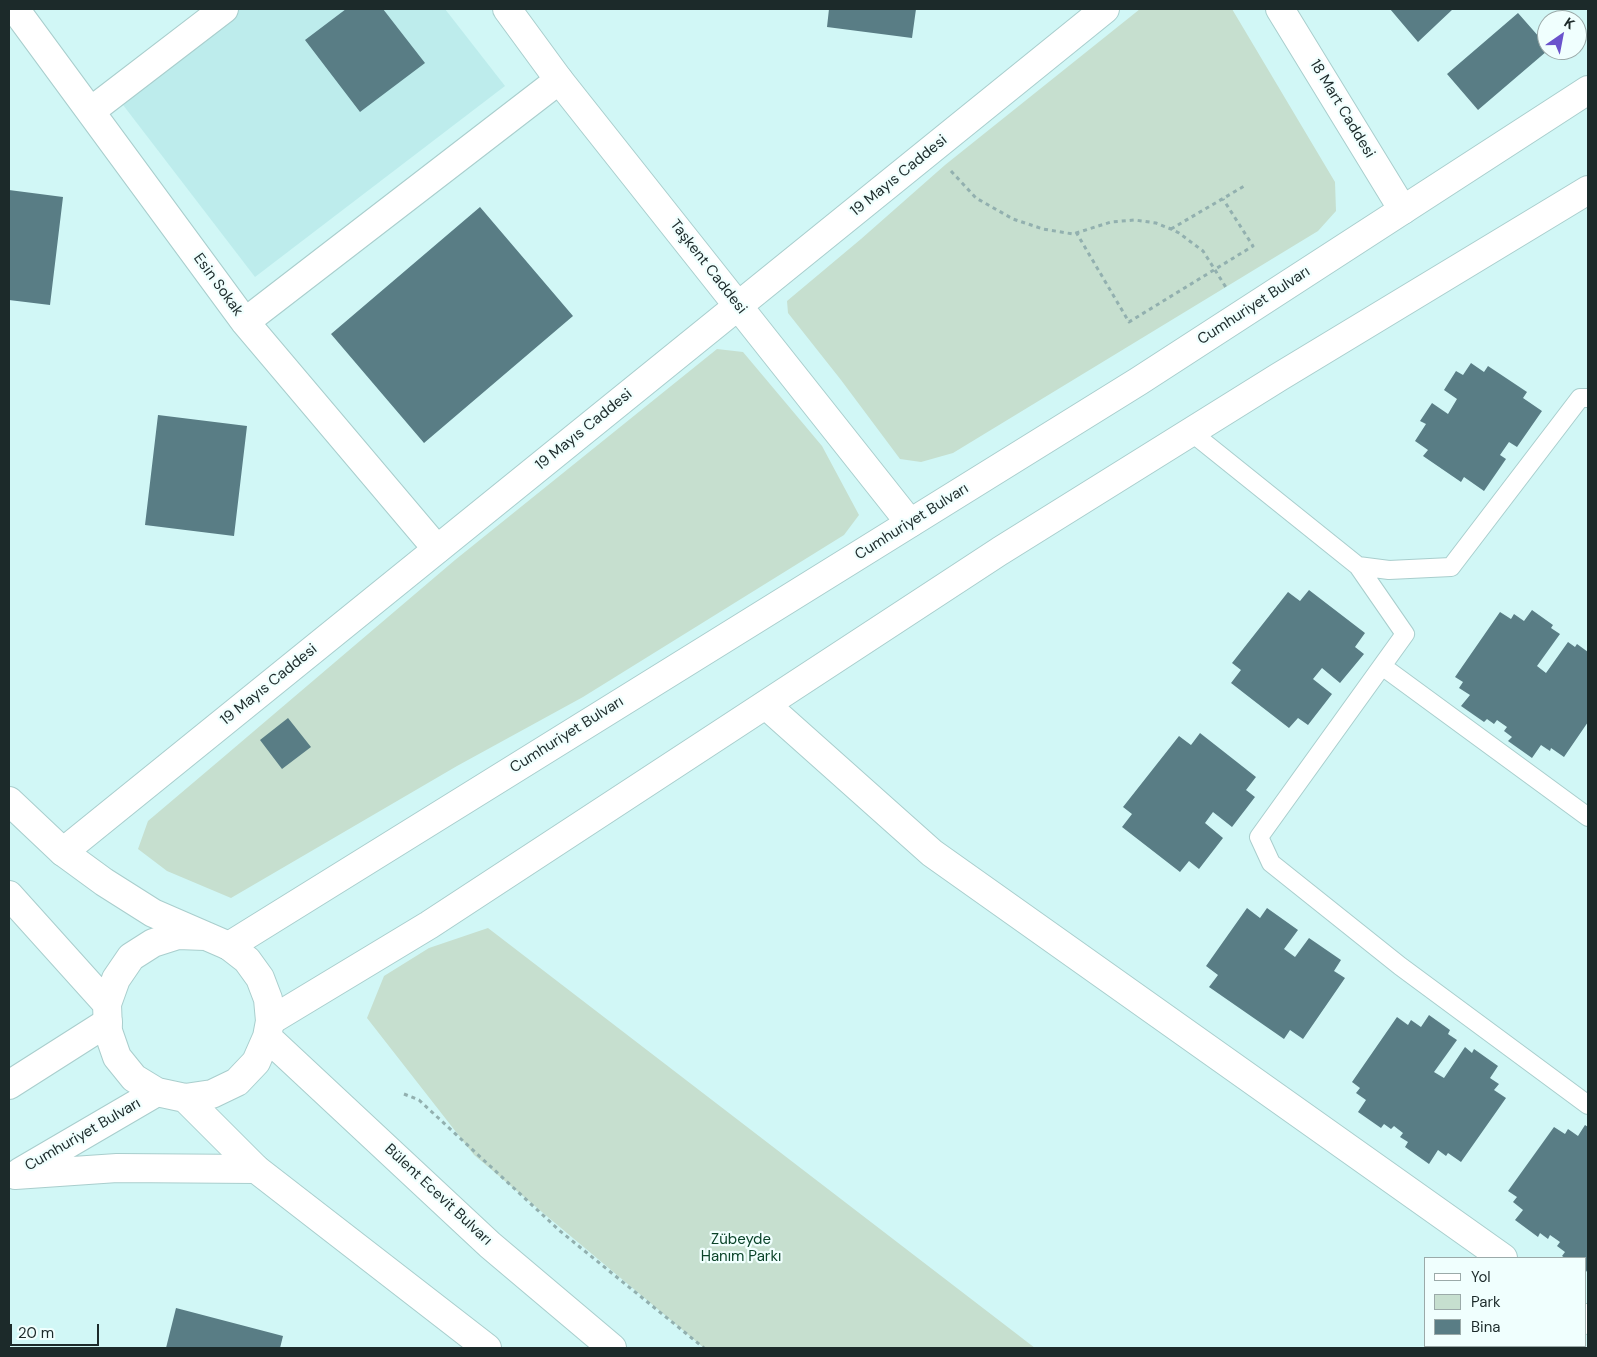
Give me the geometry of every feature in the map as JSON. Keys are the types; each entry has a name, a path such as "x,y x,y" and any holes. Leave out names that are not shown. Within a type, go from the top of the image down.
{"street":[{"name":"Esin Sokak","path":"15,9 245,322 437,549"},
{"path":"91,111 224,9"},
{"name":"Taşkent Caddesi","path":"507,9 559,80 910,523"},
{"name":"19 Mayıs Caddesi","path":"63,852 1105,9"},
{"name":"18 Mart Caddesi","path":"1280,9 1403,210"},
{"path":"245,322 559,80"},
{"name":"Cumhuriyet Bulvarı","path":"217,941 910,523 1139,381 1588,90"},
{"path":"269,1029 1000,551 1287,372 1588,190"},
{"path":"766,705 932,853 1502,1257"},
{"path":"9,801 63,852 104,882 153,913 217,941 247,960 260,978 268,999 269,1029 256,1062 237,1082 212,1094 185,1098 157,1092 134,1078 117,1056 108,1031 107,1013 116,979 131,957 153,942 178,935 217,941"},
{"path":"9,895 107,1013"},
{"path":"9,1085 107,1013"},
{"name":"Bülent Ecevit Bulvarı","path":"269,1029 490,1244 612,1348"},
{"name":"Cumhuriyet Bulvarı","path":"12,1178 157,1092"},
{"path":"185,1098 256,1169 487,1348"},
{"path":"12,1178 117,1168 256,1169"}],"lane":[{"path":"1358,566 1389,570 1451,567 1580,398 1588,398"},
{"path":"1191,432 1358,566 1405,634 1259,836 1271,863 1400,966 1588,1105"},
{"path":"1382,666 1588,817"}],"path":[{"path":"945,165 976,198 1013,219 1043,229 1073,234 1111,222 1135,220 1156,223 1180,233 1203,251 1230,294"},
{"path":"1171,229 1246,185"},
{"path":"1076,232 1130,322 1253,246 1223,199"},
{"path":"404,1094 419,1100 560,1231 704,1348"}],"shaded area":[{"path":"240,9 445,9 505,86 255,277 120,101"}],"green space":[{"path":"1140,9 1232,9 1335,182 1336,211 1318,231 953,453 921,462 900,459 788,313 787,301 945,165"},
{"path":"717,349 743,352 822,446 859,515 844,535 583,697 457,766 231,898 167,871 138,849 148,821 455,560"},
{"name":"Zübeyde Hanım Parkı","path":"488,928 1035,1348 704,1348 474,1155 367,1018 384,976 429,948"}],"building":[{"path":"346,9 383,9 425,63 360,112 305,40"},
{"path":"829,9 916,9 912,38 827,27"},
{"path":"1390,9 1453,9 1418,42"},
{"path":"1518,13 1537,35 1537,60 1478,110 1447,74"},
{"path":"9,190 63,197 50,305 9,300"},
{"path":"480,207 573,316 424,443 331,334"},
{"path":"1471,363 1484,372 1488,366 1527,392 1523,398 1542,411 1517,447 1509,442 1500,455 1506,459 1484,491 1464,477 1461,482 1423,456 1428,450 1415,441 1426,424 1420,421 1432,403 1448,414 1457,399 1444,390 1456,371 1463,375"},
{"path":"158,415 247,426 234,536 145,525"},
{"path":"1309,590 1365,633 1355,647 1364,654 1340,683 1322,668 1313,679 1332,694 1308,725 1298,718 1289,728 1231,683 1241,670 1232,663 1288,592 1300,601"},
{"path":"1532,610 1553,625 1551,628 1560,634 1537,666 1546,673 1568,642 1575,647 1577,644 1588,652 1588,722 1564,757 1551,748 1550,751 1541,745 1532,758 1508,741 1512,737 1504,731 1507,727 1497,720 1494,724 1487,719 1484,722 1461,706 1470,695 1459,688 1463,682 1455,677 1500,612 1511,619 1514,614 1524,621"},
{"path":"288,718 311,747 282,769 260,740"},
{"path":"1200,733 1256,777 1246,790 1255,797 1232,827 1213,812 1205,823 1223,838 1199,869 1189,861 1180,872 1122,827 1132,814 1123,807 1179,736 1191,745"},
{"path":"1247,908 1260,918 1267,908 1298,930 1284,949 1295,957 1309,938 1341,960 1334,971 1345,978 1303,1039 1290,1030 1284,1039 1209,987 1218,975 1206,966"},
{"path":"1429,1015 1450,1030 1448,1034 1457,1040 1434,1072 1444,1078 1465,1047 1472,1053 1474,1049 1498,1066 1490,1078 1499,1084 1494,1090 1506,1098 1461,1162 1448,1153 1446,1156 1438,1150 1429,1164 1405,1147 1408,1142 1400,1137 1403,1133 1394,1126 1391,1129 1384,1124 1381,1128 1358,1112 1366,1100 1356,1093 1360,1088 1352,1082 1397,1017 1408,1025 1411,1020 1421,1027"},
{"path":"1585,1125 1588,1127 1587,1270 1587,1257 1564,1257 1562,1256 1565,1252 1557,1246 1560,1242 1550,1235 1548,1239 1540,1233 1538,1237 1515,1220 1523,1210 1513,1202 1517,1197 1508,1191 1554,1127 1565,1134 1568,1129 1578,1136"},
{"path":"176,1308 283,1336 280,1348 166,1348"}]}
